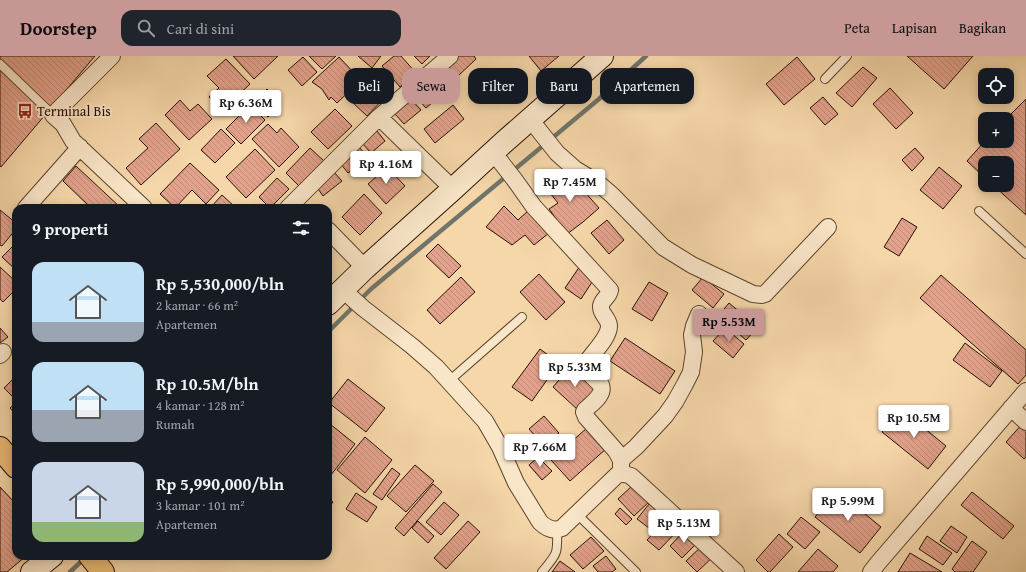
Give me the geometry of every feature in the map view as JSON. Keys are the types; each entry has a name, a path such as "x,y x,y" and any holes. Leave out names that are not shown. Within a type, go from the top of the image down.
{"main road":[{"path":"0,448 12,462"}],"street":[{"path":"112,56 53,115 63,124 73,141 140,204"},
{"path":"299,204 379,117 450,56"},
{"path":"602,56 530,119 504,166 454,189 364,268 346,300 412,346 436,367 485,421 500,447 516,483 540,522 545,527 552,530 562,528 617,475 636,447 665,416 675,402 691,372 694,352 692,335 699,314"},
{"path":"379,117 454,189"},
{"path":"530,119 557,153 575,169 598,183 612,195 663,247 692,265 753,294 765,294 828,228"},
{"path":"30,204 80,147"},
{"path":"504,166 534,207 610,290 601,306 601,312 608,322 609,330 606,337 584,366 585,370 601,385 602,388 600,395 585,410 584,412 586,417 616,451 621,467 736,572"},
{"path":"332,234 364,268"},
{"path":"871,572 1026,392"},
{"path":"1011,408 1026,422"},
{"path":"32,572 47,560"}],"lane":[{"path":"825,78 846,56"},
{"path":"0,64 53,115"},
{"path":"979,212 1026,254"},
{"path":"449,381 522,317"},
{"path":"576,514 636,572"},
{"path":"542,572 555,556 557,551 557,530"}],"building":[{"name":"Terminal Bis","path":"0,56 95,56 1,167 0,166"},
{"path":"233,56 278,56 254,79"},
{"path":"309,56 336,56 322,69"},
{"path":"358,56 381,56 372,68"},
{"path":"394,56 401,56 412,68 402,68 402,85 400,87 394,80 394,68 384,68 382,66"},
{"path":"414,56 430,56 422,64"},
{"path":"457,56 474,56 476,59 460,74 460,68 450,68 447,65"},
{"path":"529,56 559,56 545,68 539,68"},
{"path":"907,56 973,56 944,89"},
{"path":"303,57 317,72 302,86 288,70"},
{"path":"339,57 349,68 344,68 344,96 337,103 331,97 329,100 322,89 312,82"},
{"path":"797,57 815,79 784,105 766,84"},
{"path":"226,59 250,84 222,110 209,97 219,88 207,76"},
{"path":"863,67 877,78 852,107 836,93"},
{"path":"890,88 913,113 896,129 873,104"},
{"path":"267,89 281,103 268,117 253,103"},
{"path":"823,97 838,114 825,125 810,108"},
{"path":"1026,99 1026,215 1001,192 1014,192 1014,156 978,156 978,171 967,161 979,148 1014,148 1013,112"},
{"path":"180,100 190,111 198,104 212,119 189,140 165,115"},
{"path":"354,104 378,104 367,116"},
{"path":"406,104 416,104 421,110 404,124 395,114"},
{"path":"422,104 431,104 426,108"},
{"path":"250,105 265,120 241,144 226,129"},
{"path":"453,105 464,119 435,143 424,129"},
{"path":"335,109 352,126 328,149 311,132"},
{"path":"156,123 180,149 141,185 126,168 148,148 139,139"},
{"path":"268,124 277,133 281,128 299,147 279,167 252,139"},
{"path":"221,129 235,143 215,163 201,150"},
{"path":"377,131 385,141 371,153 362,143"},
{"path":"310,148 324,161 299,186 286,173"},
{"path":"360,148 368,158 348,173 340,163"},
{"path":"915,148 924,158 912,171 902,160"},
{"path":"255,149 275,170 246,198 226,177"},
{"path":"190,163 219,190 206,204 192,190 179,204 171,204 160,194"},
{"path":"76,166 117,204 87,204 63,181"},
{"path":"387,167 405,186 386,204 368,184"},
{"path":"939,167 962,186 943,209 920,190"},
{"path":"566,171 599,208 567,234 549,209 558,203 546,188"},
{"path":"334,172 342,181 323,196 316,186"},
{"path":"277,178 289,189 274,204 266,204 259,197"},
{"path":"364,194 382,213 360,235 342,217"},
{"path":"222,195 232,204 214,204"},
{"path":"504,206 518,220 529,210 549,233 534,245 525,235 512,245 486,227"},
{"path":"0,210 12,220 12,234 2,246 0,245"},
{"path":"902,218 917,227 899,256 884,247"},
{"path":"607,220 624,240 609,254 591,233"},
{"path":"438,244 461,266 449,278 426,256"},
{"path":"12,247 12,266 2,257"},
{"path":"580,266 596,276 581,299 565,288"},
{"path":"0,267 12,278 12,293 3,302 0,299"},
{"path":"539,274 565,302 546,320 520,292"},
{"path":"941,275 1026,350 1026,375 1018,384 920,298"},
{"path":"461,277 475,292 440,324 427,310"},
{"path":"703,277 724,294 713,308 692,290"},
{"path":"649,282 668,293 652,321 632,309"},
{"path":"729,303 758,327 746,340 718,316"},
{"path":"0,328 8,337 0,343"},
{"path":"725,328 744,344 733,358 713,341"},
{"path":"625,338 675,371 660,394 610,361"},
{"path":"965,343 1002,371 990,387 953,360"},
{"path":"540,349 559,363 532,401 512,387"},
{"path":"572,365 598,388 578,410 553,387"},
{"path":"348,379 385,408 366,432 332,405 332,399"},
{"path":"12,380 12,396 4,388"},
{"path":"901,409 946,446 928,469 882,432"},
{"path":"544,416 559,433 544,446 529,429"},
{"path":"1024,422 1026,425 1026,457 1024,459 1006,442"},
{"path":"332,426 355,444 332,474"},
{"path":"588,427 607,448 570,481 551,460"},
{"path":"365,437 392,460 365,493 337,470"},
{"path":"538,457 552,471 542,480 529,465"},
{"path":"415,465 434,481 406,512 387,496"},
{"path":"392,468 400,474 382,500 373,494"},
{"path":"433,484 442,492 404,536 395,528"},
{"path":"634,484 650,501 634,516 618,499"},
{"path":"0,487 12,500 12,560 21,560 7,572 0,572"},
{"path":"837,491 881,527 860,553 815,517"},
{"path":"972,492 1014,526 1003,539 961,505"},
{"path":"356,493 377,507 367,522 346,509"},
{"path":"444,502 459,515 441,535 426,522"},
{"path":"649,504 661,512 649,528 637,519"},
{"path":"620,508 632,519 626,525 615,514"},
{"path":"669,516 681,527 659,550 647,540"},
{"path":"801,517 820,532 805,549 787,534"},
{"path":"418,521 434,536 428,543 412,528"},
{"path":"468,521 480,532 446,569 434,558"},
{"path":"951,526 967,537 957,553 940,541"},
{"path":"685,530 698,542 682,558 670,546"},
{"path":"779,534 793,547 770,572 768,572 756,560"},
{"path":"927,536 952,553 943,565 919,549"},
{"path":"591,537 604,551 583,569 570,555"},
{"path":"972,541 987,552 973,572 955,572 952,569"},
{"path":"704,544 715,555 697,572 686,561"},
{"path":"818,549 838,566 833,572 798,572"},
{"path":"910,553 942,572 898,572"},
{"path":"606,556 616,569 612,572 598,572 593,566"},
{"path":"560,561 575,572 552,572"}],"waterway":[{"path":"332,328 371,289 599,99 646,56"},
{"path":"70,572 83,560"}],"place":[{"name":"Terminal Bis","path":"25,111"}]}
